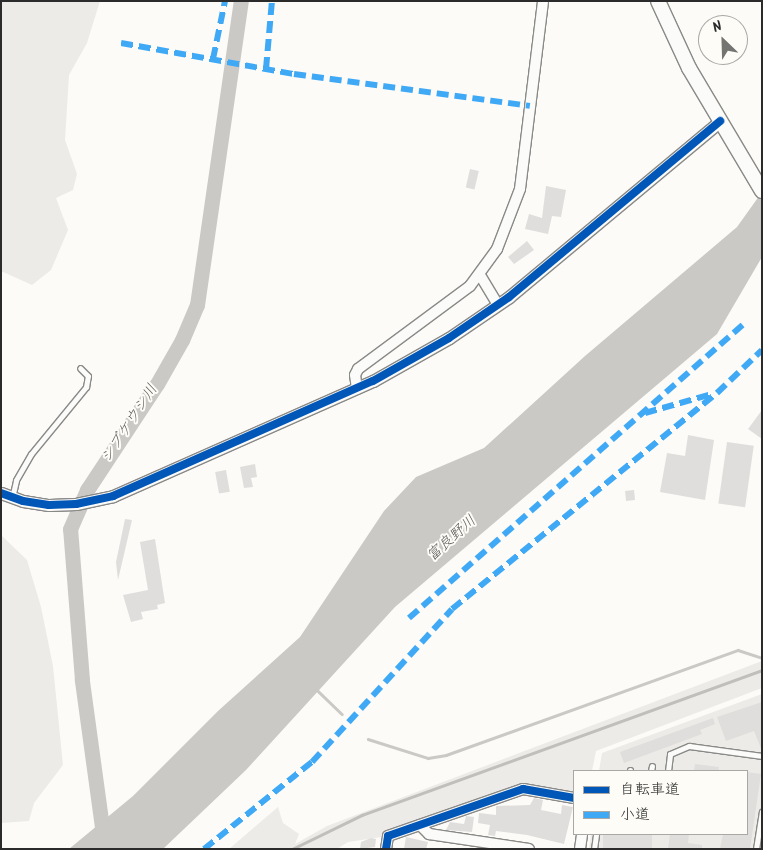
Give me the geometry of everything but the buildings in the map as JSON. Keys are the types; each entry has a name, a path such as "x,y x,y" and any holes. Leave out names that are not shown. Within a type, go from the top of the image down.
{"main road":[{"path":"658,1 685,60 762,192"}],"street":[{"path":"358,390 355,375 358,369 439,310 480,276 496,249 516,206 543,1"},
{"path":"1,493 12,498 49,505 76,504 113,496 358,390 418,357 498,305 720,121"},
{"path":"480,276 498,305"},
{"path":"386,849 388,836 524,789 573,798"},
{"path":"420,826 428,834 529,849"},
{"path":"580,849 582,835"}],"lane":[{"path":"12,498 16,480 31,454 86,387 88,376 80,368"},
{"path":"668,770 670,754 689,746 762,756"},
{"path":"756,849 762,811"},
{"path":"594,849 596,835"}],"shaded area":[{"path":"1,1 100,1 87,43 69,75 65,140 77,174 73,190 56,198 68,230 51,270 32,285 1,271"},
{"path":"1,535 27,560 41,607 53,666 63,765 34,803 29,821 1,823"},
{"path":"762,661 762,688 596,751 592,770 573,770 573,798 523,789 388,836 348,842 337,849 229,849 278,807 283,823 299,834 295,844 327,826"},
{"path":"762,694 762,849 589,849 591,835 748,835 748,770 599,770 602,753"}],"water":[{"name":"富良野川","path":"762,192 762,257 717,334 395,607 246,770 163,849 69,849 133,796 218,711 300,637 384,511 416,477 484,448 585,356 737,227"}],"waterway":[{"name":"シブケウシ川","path":"105,849 82,680 70,529 87,490 157,384 182,340 197,305 241,1"},
{"path":"368,739 428,758 446,755 738,650 762,658"},
{"path":"316,689 342,714"}],"railway":[{"path":"292,849 362,815 762,670"}],"marked path":[{"path":"213,59 225,1"},
{"path":"266,69 272,1"},
{"path":"121,43 294,74 530,106"},
{"path":"409,618 745,323"},
{"path":"204,849 312,762 452,609 717,393 762,350"},
{"path":"645,413 712,394"}],"cycle path":[{"path":"1,493 23,501 49,505 76,504 113,496 373,381 449,338 509,297 720,121"},
{"path":"386,849 388,836 523,789 573,798"}]}
